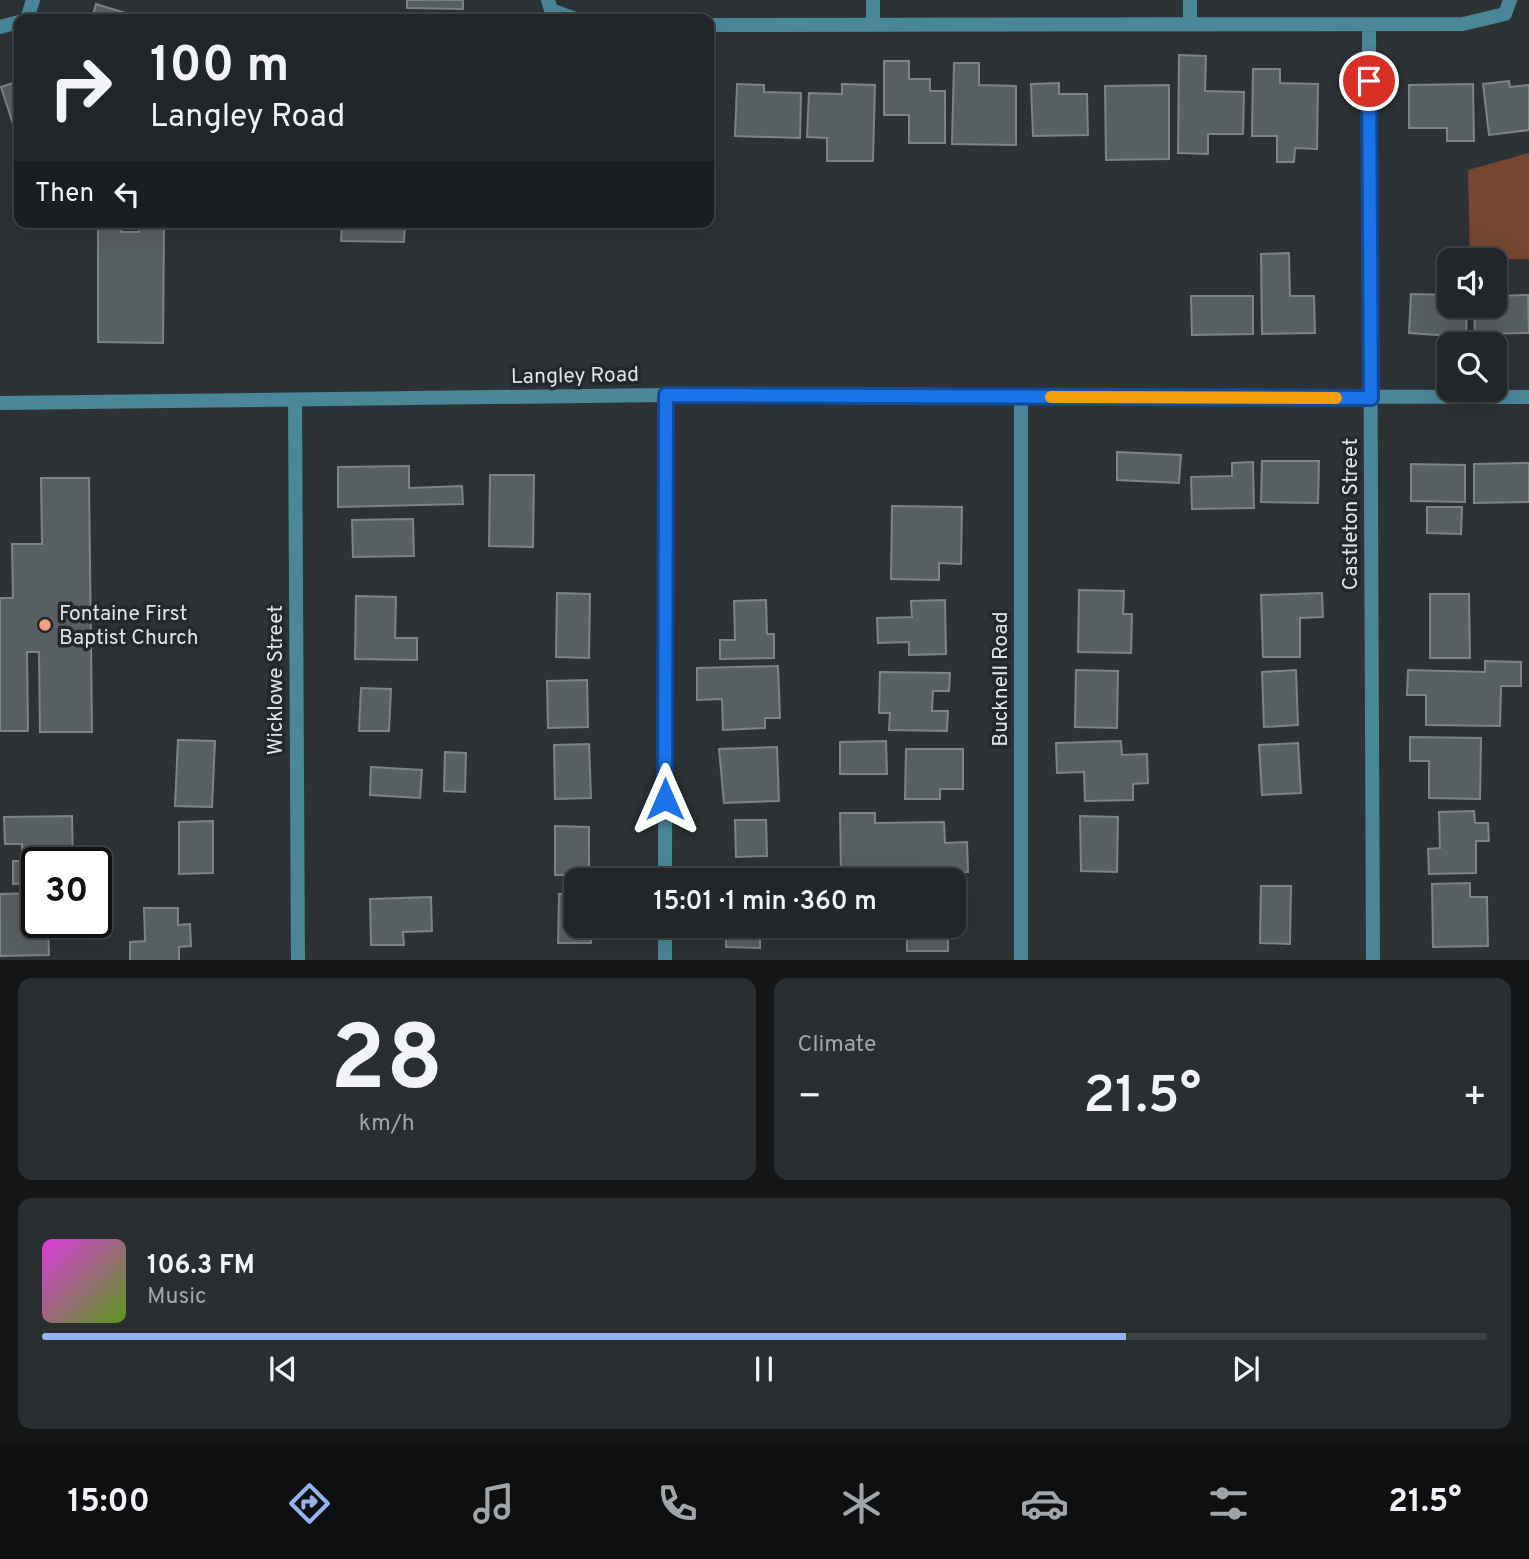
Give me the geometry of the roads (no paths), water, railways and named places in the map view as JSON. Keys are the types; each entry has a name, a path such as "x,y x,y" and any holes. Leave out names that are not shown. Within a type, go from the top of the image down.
{"street":[{"path":"873,0 873,25"},
{"path":"1190,0 1190,22"},
{"path":"550,5 567,14"},
{"path":"714,25 1190,22 1369,26 1463,24 1508,7"},
{"name":"Castleton Street","path":"1369,26 1373,960"},
{"path":"665,868 666,395"},
{"name":"Langley Road","path":"0,403 666,395 1529,397"},
{"name":"Bucknell Road","path":"1021,397 1021,960"},
{"name":"Wicklowe Street","path":"295,400 298,960"},
{"path":"664,960 665,938"}],"place":[{"name":"Fontaine First Baptist Church","path":"45,625"}]}
